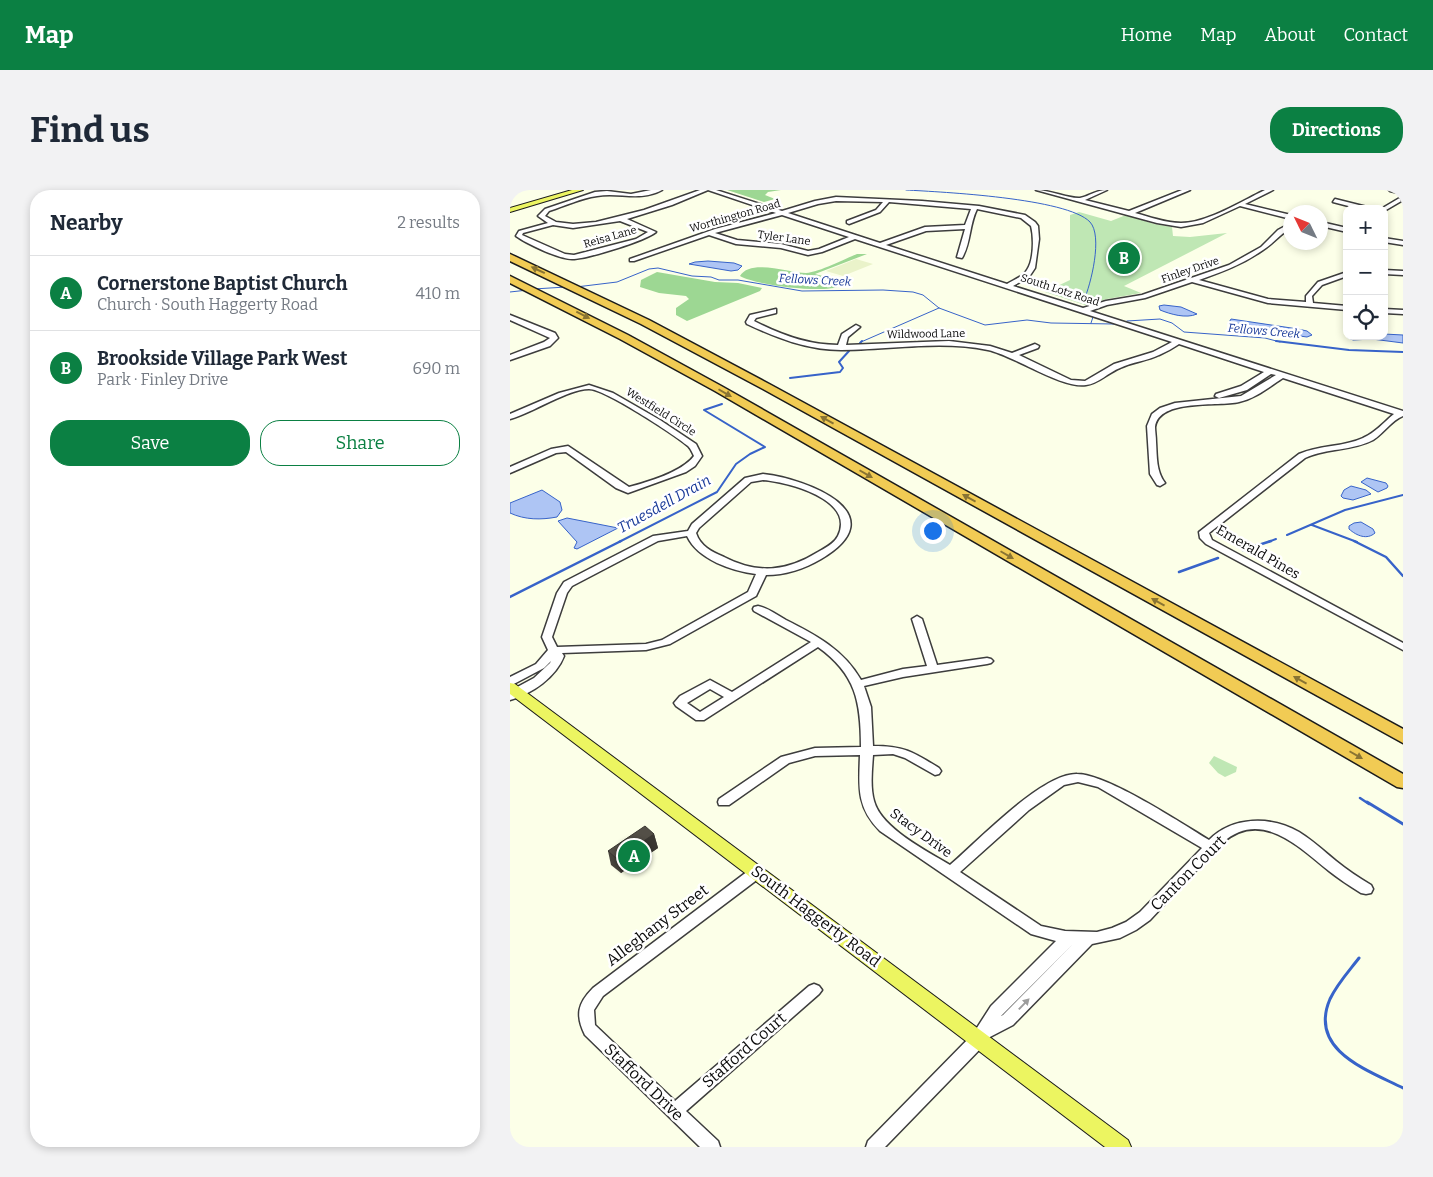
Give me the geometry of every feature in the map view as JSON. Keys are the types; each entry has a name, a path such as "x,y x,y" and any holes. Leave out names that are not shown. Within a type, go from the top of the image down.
{"highway":[{"path":"510,257 645,322 776,392 1403,737"},
{"path":"510,279 632,341 719,389 1403,782"}],"main road":[{"path":"510,210 580,190"},
{"name":"South Haggerty Road","path":"512,689 757,872 982,1036 1121,1147"}],"street":[{"path":"628,190 640,194"},
{"path":"657,190 640,194 598,194 553,208 542,214 543,219 554,223 590,225 621,219 684,200 705,190"},
{"name":"South Lotz Road","path":"710,190 1009,285 1401,414"},
{"path":"1039,190 1159,222 1181,225 1196,224 1270,190"},
{"path":"1080,200 1104,190"},
{"path":"1130,213 1187,190"},
{"path":"1392,190 1403,192"},
{"name":"Worthington Road","path":"632,260 709,233 832,199 851,198 975,207 1003,210 1024,216 1032,221 1035,227 1034,266 1026,276 1009,285"},
{"path":"1388,207 1403,198"},
{"path":"849,222 878,211 887,201"},
{"path":"1335,201 1352,205"},
{"path":"1240,204 1283,214"},
{"path":"960,257 964,249 971,215 975,207"},
{"name":"Reisa Lane","path":"554,223 521,232 519,236 564,256 574,257 638,240 653,232 621,219"},
{"path":"1328,226 1343,229"},
{"path":"880,245 925,229 968,227"},
{"name":"Finley Drive","path":"1085,310 1106,303 1143,297 1231,266 1268,245 1283,229"},
{"name":"Tyler Lane","path":"709,233 736,242 781,246 808,253 820,251 855,237"},
{"path":"1388,241 1403,243"},
{"path":"1388,272 1403,274"},
{"path":"1310,305 1309,296 1316,286 1329,279 1343,275"},
{"path":"1193,280 1258,299 1343,308"},
{"name":"Wildwood Lane","path":"773,311 753,317 750,322 790,341 816,346 841,348 966,344 994,349 1070,382 1082,384 1121,364 1156,354 1179,341"},
{"path":"1388,311 1403,312"},
{"path":"510,317 552,335 554,339 547,344 510,358"},
{"path":"841,348 845,336 856,327"},
{"path":"1011,356 1035,346"},
{"path":"1160,483 1154,474 1151,422 1157,414 1164,410 1234,392 1270,371"},
{"path":"1193,402 1222,402 1245,398 1256,393 1282,375"},
{"name":"Westfield Circle","path":"510,417 589,387 599,389 626,403 693,446 698,453 696,460 686,468 639,487 638,493 625,496 617,494 616,491 619,486 571,450 573,443 563,442 555,444 552,452 510,470"},
{"path":"1234,392 1245,398"},
{"name":"Emerald Pines","path":"1401,414 1367,440 1317,450 1302,456 1210,526 1204,532 1204,536 1210,542 1235,556 1403,647"},
{"path":"512,689 545,676 554,668 558,656 547,637 562,593 568,584 656,538 691,532 717,506 753,478 768,477 805,485 838,504 844,518 843,532 837,544 797,567 784,570 763,571 731,566 696,545 691,532"},
{"path":"512,689 540,666 554,650 646,647 666,642 752,594 763,571"},
{"name":"Stacy Drive","path":"758,609 817,643 843,662 858,684 866,712 866,796 874,816 892,834 1031,927 1055,937 1069,938"},
{"path":"917,619 933,668"},
{"path":"732,697 817,643"},
{"path":"858,684 891,675 987,661"},
{"path":"540,666 554,668"},
{"path":"724,802 794,756 814,752 894,750 904,752 935,771"},
{"path":"950,873 1024,807 1061,781 1069,778 1086,779 1102,784 1211,847"},
{"name":"Canton Court","path":"1069,938 1101,938 1114,935 1137,923 1222,836 1243,827 1266,826 1301,838 1330,864 1366,889"},
{"name":"Alleghany Street","path":"586,1012 592,998 598,992 757,872"},
{"path":"982,1036 996,1011 1069,938"},
{"path":"874,1147 982,1036 1008,1020 1087,939"},
{"name":"Stafford Court","path":"675,1111 814,990"},
{"name":"Stafford Drive","path":"586,1012 585,1019 590,1030 712,1147"}],"green space":[{"path":"727,190 781,190 768,192 765,195 775,199 764,202"},
{"path":"1079,212 1111,221 1126,215 1154,224 1172,227 1173,236 1190,237 1227,233 1124,286 1141,293 1085,305 1045,292 1070,280 1070,215"},
{"path":"857,254 867,254 815,274 842,281 840,286 832,288 805,289 774,285 740,276 752,268 761,267 806,273 812,272"},
{"path":"856,259 873,264 843,276 826,271"},
{"path":"657,272 762,288 760,291 687,321 676,315 676,308 689,299 686,296 659,293 640,287 641,280"},
{"path":"1214,756 1237,767 1236,772 1225,777 1218,773 1209,763"}],"water":[{"path":"708,261 734,263 742,266 738,270 731,271 689,264"},
{"path":"1159,306 1181,307 1197,314 1183,316 1160,310"},
{"path":"1231,319 1298,329 1307,331 1312,335 1307,337 1240,328 1228,324"},
{"path":"1388,334 1403,335 1403,343 1380,340 1388,340"},
{"path":"1367,478 1386,483 1388,486 1378,492 1361,482"},
{"path":"1351,486 1366,490 1371,494 1353,500 1343,498 1341,496 1344,490"},
{"path":"542,490 560,502 562,510 557,517 533,519 510,513 510,503"},
{"path":"567,518 618,528 577,549 574,548 577,542 558,521"},
{"path":"1361,522 1373,529 1375,533 1369,536 1362,536 1355,534 1349,529 1349,526 1354,523"}],"building":[{"path":"645,826 654,834 617,859 608,851"}],"waterway":[{"path":"906,190 947,192 1031,202 1057,207 1077,214 1090,222 1094,229 1096,249 1090,283 1084,300"},
{"name":"Fellows Creek","path":"576,287 617,282 649,269 658,268 692,276 711,277 719,280 738,280 802,291 883,290 913,292 923,295 939,308"},
{"name":"Fellows Creek","path":"534,289 566,287"},
{"name":"Fellows Creek","path":"510,292 528,290"},
{"name":"Truesdell Drain","path":"861,342 939,308"},
{"name":"Fellows Creek","path":"939,308 985,325 1027,320 1051,323 1114,324"},
{"name":"Fellows Creek","path":"1091,323 1093,317"},
{"name":"Fellows Creek","path":"1127,321 1160,319 1172,323 1184,332 1265,338 1276,341"},
{"name":"Fellows Creek","path":"1276,341 1349,350 1403,352"},
{"name":"Truesdell Drain","path":"790,378 840,372 843,368 839,362 849,351"},
{"name":"Truesdell Drain","path":"619,542 717,492 736,464 750,454 765,447 704,410 722,404"},
{"path":"1287,535 1345,510 1403,495"},
{"path":"1312,525 1357,542"},
{"path":"1269,542 1276,539"},
{"name":"Truesdell Drain","path":"510,597 621,541"},
{"path":"1354,541 1386,557 1403,576"},
{"path":"1243,550 1269,542"},
{"path":"1179,572 1218,558"},
{"path":"1360,798 1369,804"},
{"path":"1367,802 1403,824"},
{"path":"1359,958 1330,999 1325,1017 1327,1032 1334,1045 1345,1056 1373,1074 1403,1088"}],"place":[{"name":"Brookside Village Park West","path":"1124,258"},
{"name":"Cornerstone Baptist Church","path":"634,856"}]}
